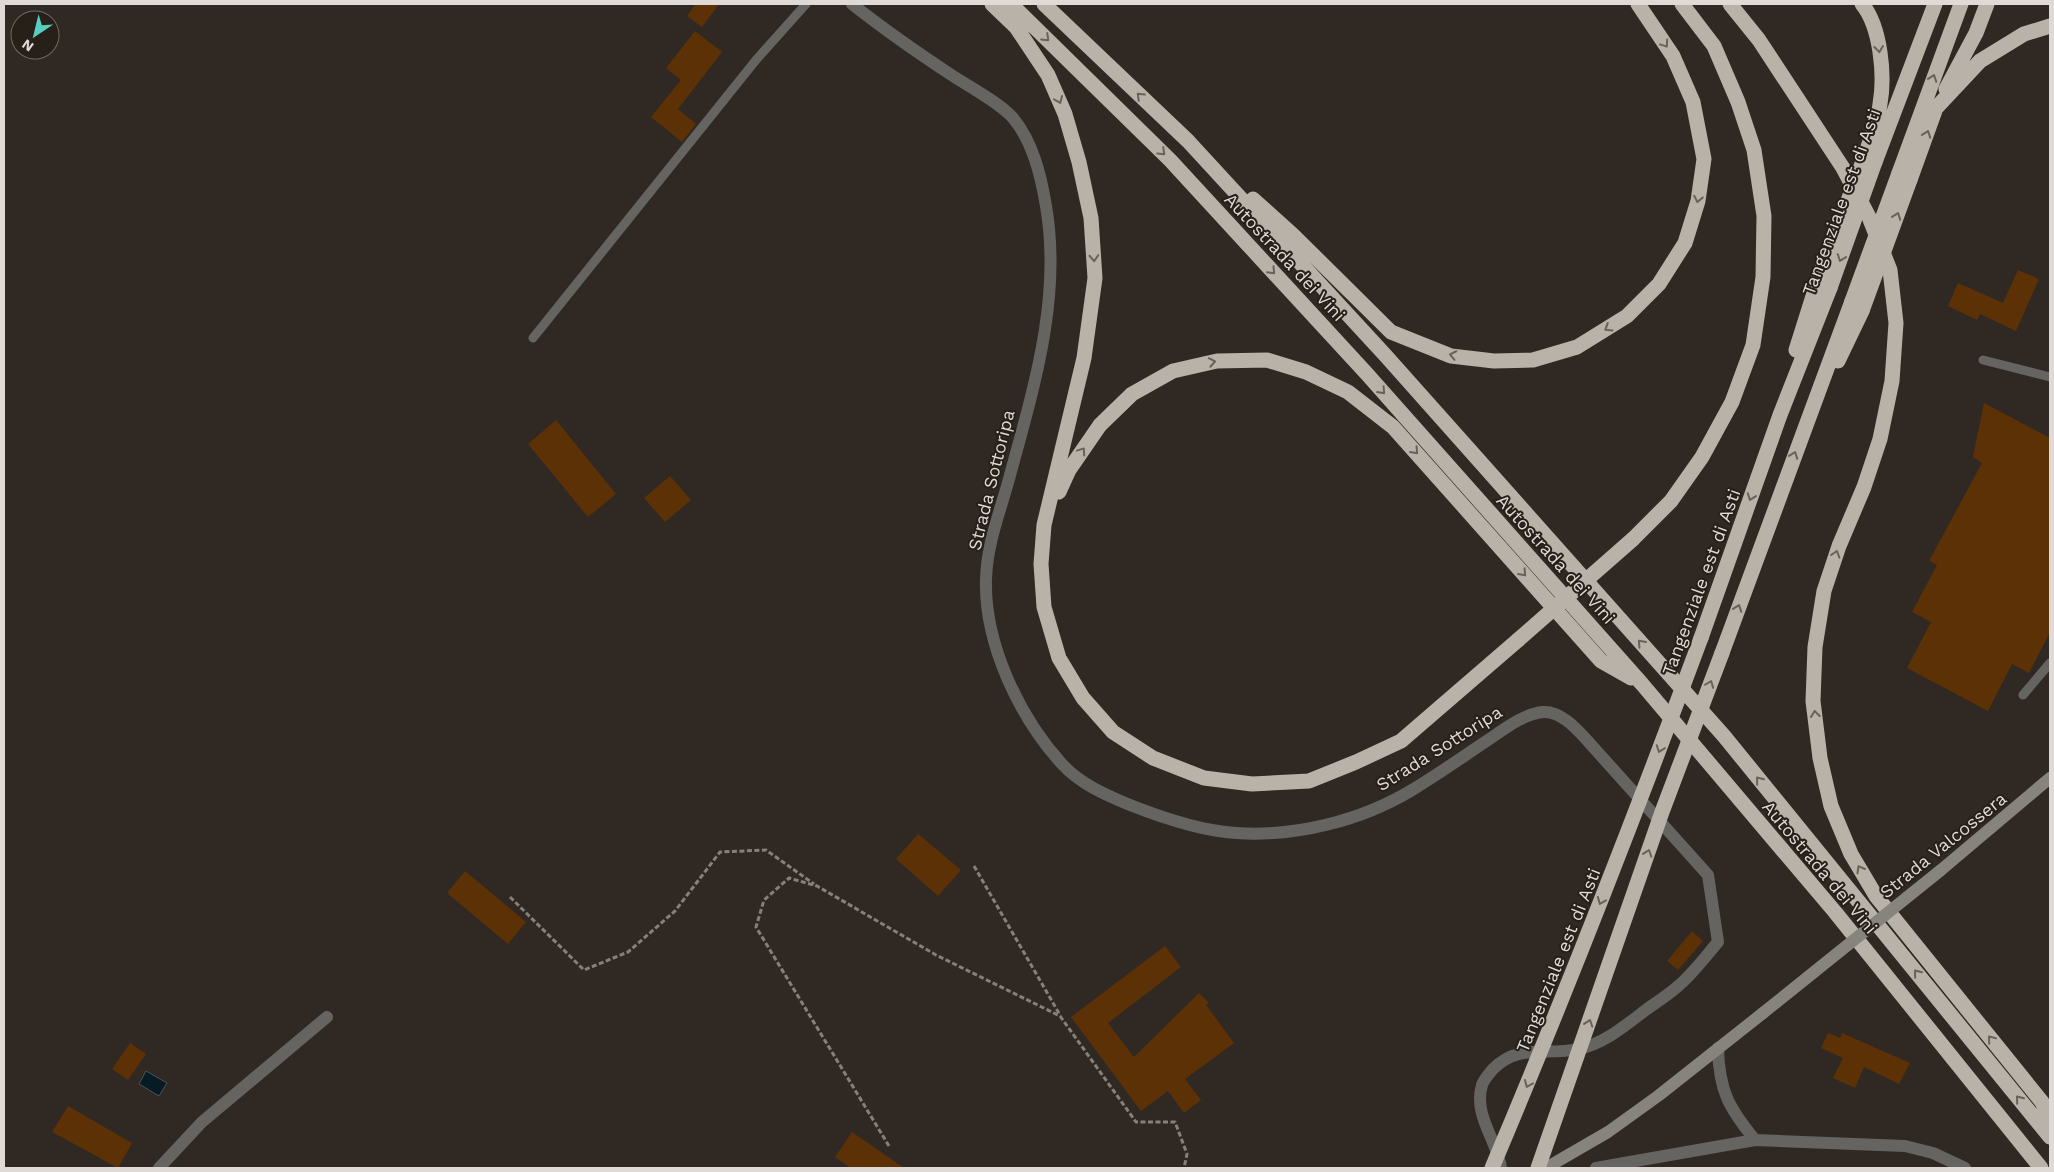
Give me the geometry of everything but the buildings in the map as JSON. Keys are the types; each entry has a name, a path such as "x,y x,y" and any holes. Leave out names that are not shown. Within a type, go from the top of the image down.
{"highway":[{"path":"992,4 1016,27 1048,75 1067,122 1080,162 1092,218 1095,278 1084,358 1044,525 1041,564 1044,607 1059,658 1082,698 1113,732 1152,758 1204,778 1252,784 1309,781 1401,741 1633,539 1670,501 1702,457 1732,402 1753,345 1763,277 1764,216 1754,150 1738,102 1714,46 1682,4"},
{"name":"Autostrada dei Vini","path":"1011,4 1183,174 1367,374 1642,684 1835,912 2040,1168"},
{"name":"Autostrada dei Vini","path":"1044,4 1188,142 1386,356 1724,736 2050,1137"},
{"path":"1188,142 1293,235 1391,332 1451,356 1494,361 1533,360 1577,347 1627,316 1659,284 1685,243 1698,201 1704,159 1693,102 1673,56 1638,4"},
{"path":"1730,4 1759,40 1843,168 1870,217 1890,270 1896,323 1892,381 1880,439 1864,487 1839,546 1824,591 1815,647 1813,701 1820,758 1831,806 1851,854 1876,896 2042,1102 2050,1120"},
{"path":"1862,4 1877,36 1882,70 1880,105 1870,159"},
{"path":"1538,1168 1662,812 1804,427 1857,306 1904,176 1960,4"},
{"path":"1904,176 1936,108 1976,33 1987,4"},
{"name":"Tangenziale est di Asti","path":"1492,1168 1543,1048 1639,805 1701,638 1780,415 1824,282 1870,159 1933,9"},
{"path":"1936,108 1980,61 2024,34 2050,26"},
{"path":"1044,525 1069,470 1100,425 1132,394 1173,371 1217,361 1268,360 1306,372 1348,392 1393,427 1601,661 1642,684"}],"street":[{"name":"Strada Sottoripa","path":"852,4 897,39 1012,117 1027,142 1039,169 1050,244 1050,296 1038,368 991,541 986,578 988,615 1003,668 1023,712 1040,740 1066,768 1102,794 1153,814 1190,825 1235,833 1284,832 1362,814 1408,792 1517,721 1546,712 1567,720 1586,738 1708,875 1718,942 1678,987 1613,1034 1597,1043 1578,1049 1519,1052 1500,1062 1490,1073 1483,1083 1480,1096 1482,1116 1492,1138 1501,1168"},
{"name":"Strada Valcossera","path":"1546,1168 1608,1132 1658,1096 1940,870 2050,778"},
{"path":"159,1168 202,1122 327,1018"},
{"path":"1718,1048 1718,1072 1724,1094 1738,1119 1755,1140"},
{"path":"1596,1168 1755,1140 1905,1146 1933,1153 1965,1168"}],"lane":[{"path":"533,338 756,60 806,4"},
{"path":"1983,360 2050,377"},
{"path":"2023,695 2050,663"}],"path":[{"path":"510,897 584,970 628,952 675,911 720,852 766,850 817,886 936,955 1060,1016"},
{"path":"974,866 1060,1016 1136,1122 1174,1122 1187,1154 1184,1168"},
{"path":"817,886 789,878 764,900 756,927 889,1146"}],"water":[{"path":"146,1071 167,1083 159,1096 139,1084"}]}
